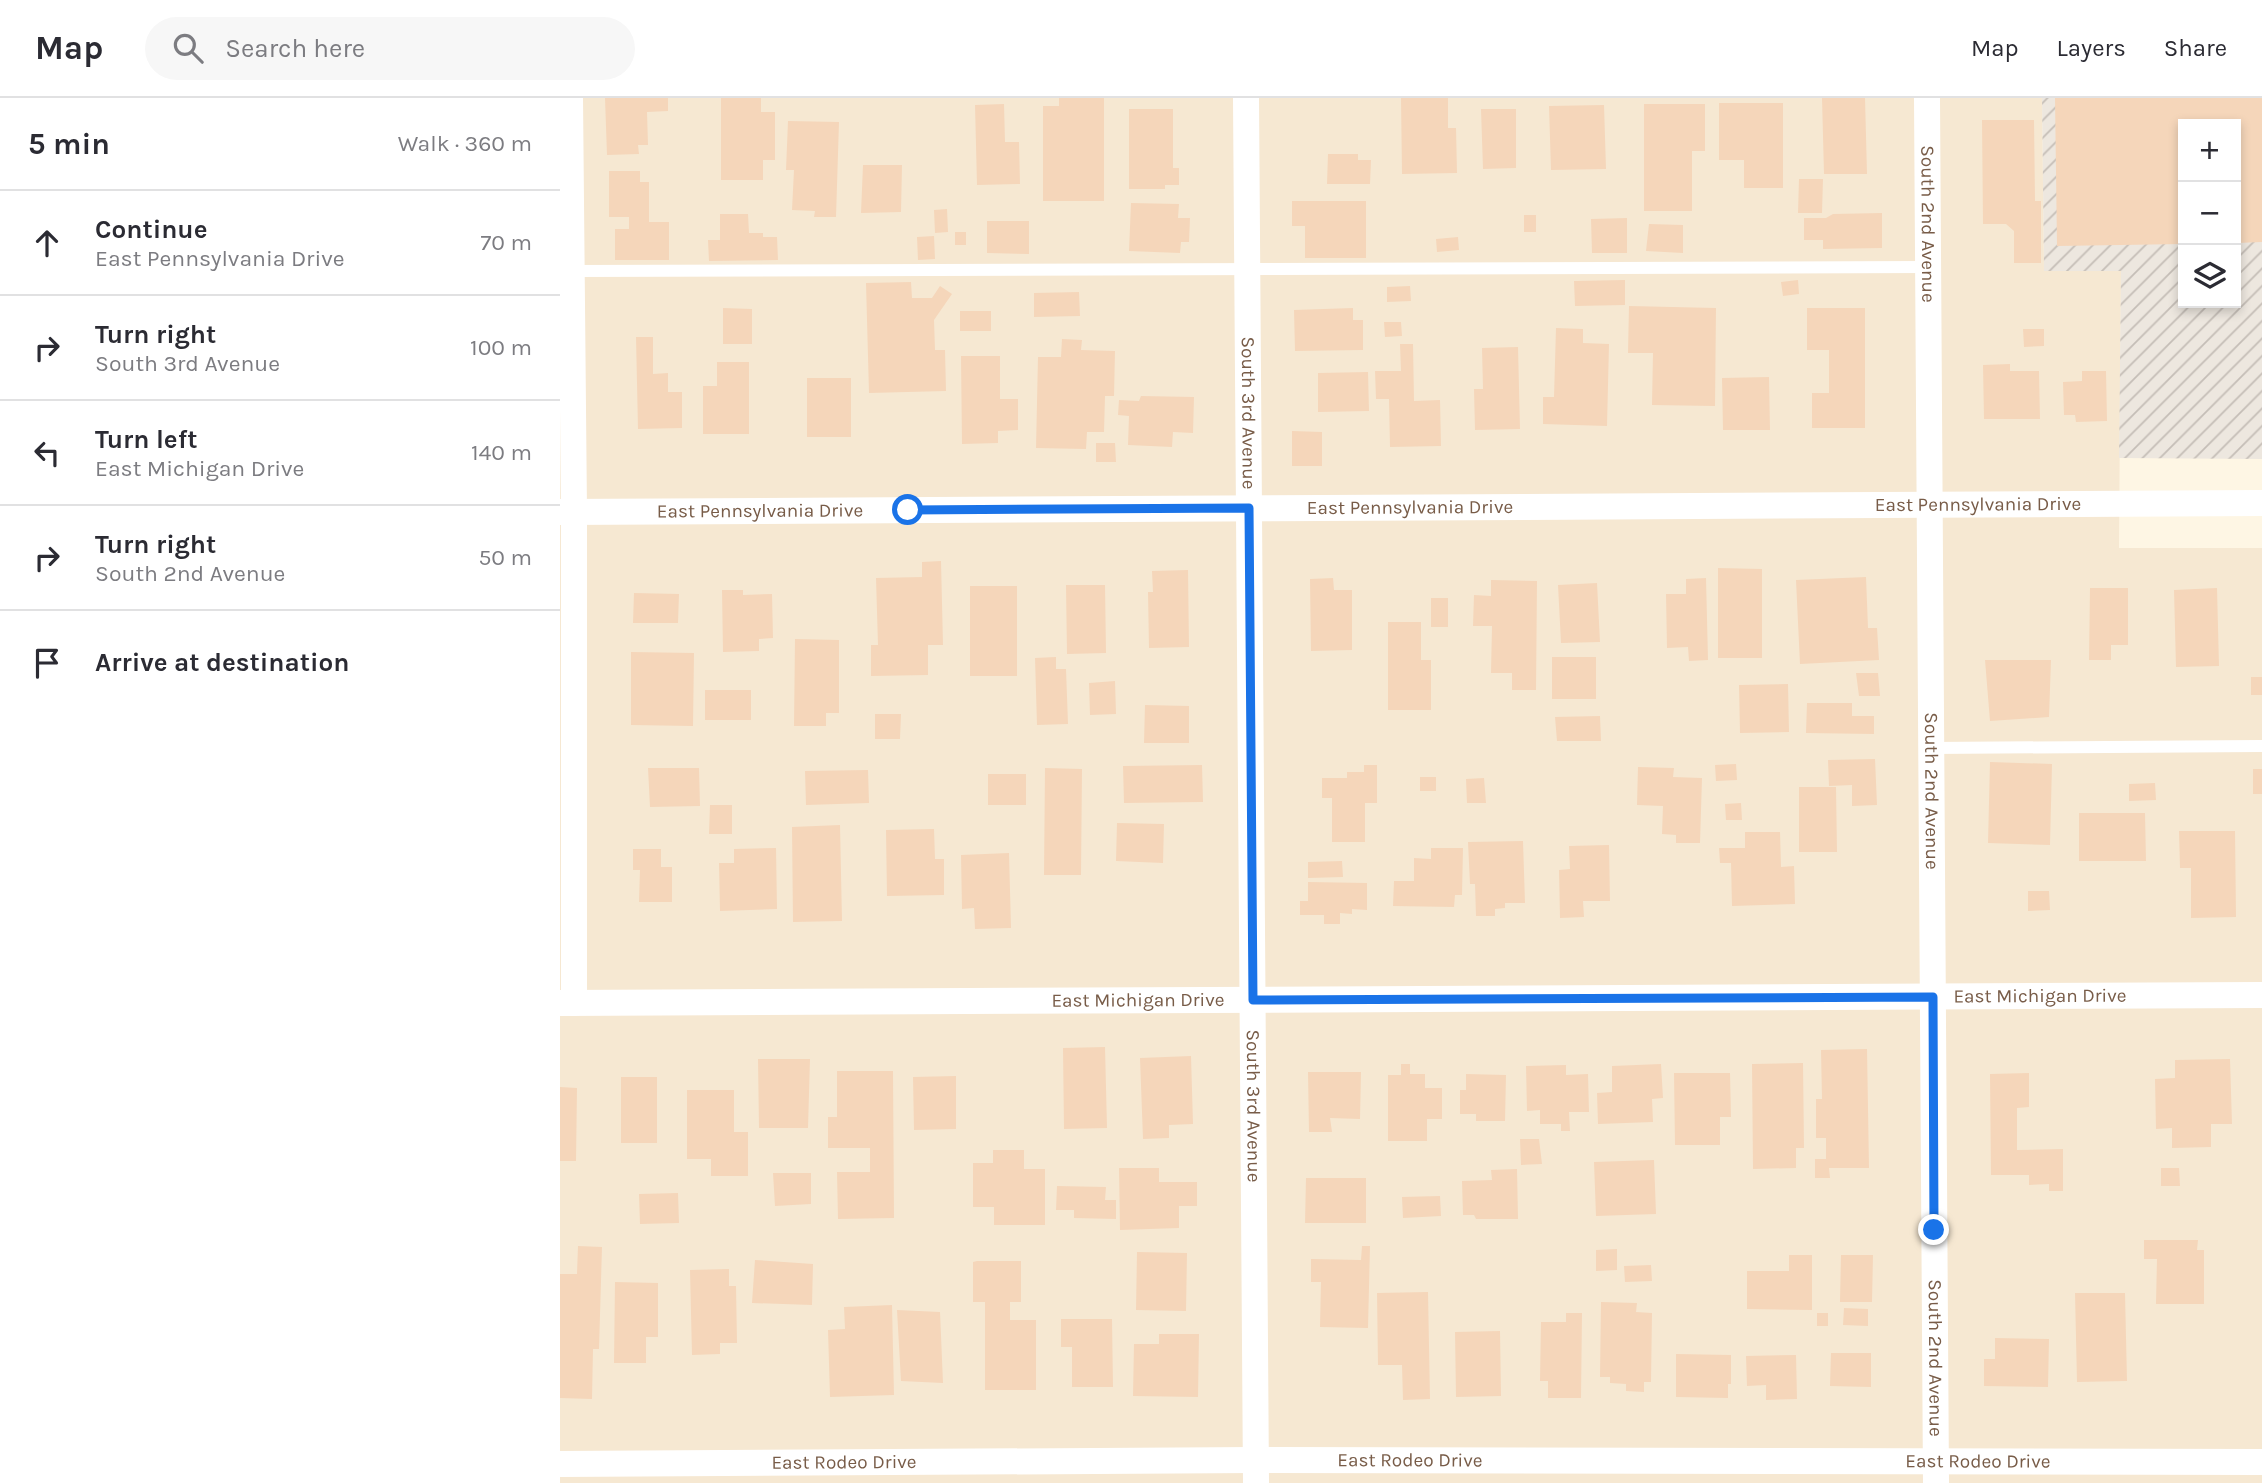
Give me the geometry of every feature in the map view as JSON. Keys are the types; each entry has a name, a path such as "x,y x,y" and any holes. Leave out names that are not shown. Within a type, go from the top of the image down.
{"street":[{"path":"567,1003 566,271 570,98"},
{"name":"South 3rd Avenue","path":"1246,98 1256,1472"},
{"name":"South 2nd Avenue","path":"1927,98 1936,1472"},
{"name":"East Pennsylvania Drive","path":"567,512 2262,503"},
{"name":"East Michigan Drive","path":"567,1003 2262,995"},
{"name":"East Rodeo Drive","path":"560,1464 1256,1472 1936,1472 2262,1462"}],"lane":[{"path":"566,271 1928,267"},
{"path":"1930,748 2262,746"}],"shaded area":[{"path":"560,98 2042,98 2044,270 2121,271 2119,548 2262,548 2262,1483 560,1483"},
{"path":"2042,98 2262,98 2262,459 2119,458 2121,271 2044,271"}],"building":[{"path":"605,98 668,98 668,111 647,112 648,145 638,145 639,154 607,155"},
{"path":"721,98 761,98 761,112 775,112 775,160 763,160 763,180 721,180"},
{"path":"1059,98 1104,98 1104,201 1043,201 1043,106 1059,106"},
{"path":"1401,98 1448,98 1448,128 1456,128 1457,173 1402,174"},
{"path":"1822,98 1865,98 1867,174 1824,174"},
{"path":"2055,98 2262,98 2262,242 2241,243 2241,119 2178,119 2178,244 2057,246"},
{"path":"1719,103 1783,103 1783,188 1744,188 1744,160 1719,160"},
{"path":"1004,104 1005,142 1019,142 1020,184 977,185 975,105"},
{"path":"1644,104 1705,104 1705,151 1692,151 1692,211 1644,211"},
{"path":"1604,105 1606,169 1551,170 1549,106"},
{"path":"1129,109 1173,109 1173,168 1179,168 1179,185 1165,185 1165,189 1129,189"},
{"path":"1481,109 1516,109 1516,168 1483,169"},
{"path":"1982,120 2034,120 2035,201 2041,201 2041,263 2014,263 2014,231 2006,224 1983,224"},
{"path":"788,121 839,122 836,217 814,217 815,211 792,210 794,170 786,170"},
{"path":"1328,154 1358,154 1358,160 1371,160 1370,184 1327,184"},
{"path":"863,165 902,165 901,212 861,213"},
{"path":"609,171 640,171 640,182 649,182 649,222 669,222 669,260 615,260 615,229 629,229 629,217 609,217"},
{"path":"1799,179 1823,179 1822,213 1798,213"},
{"path":"1292,201 1366,201 1366,258 1305,258 1305,226 1292,226"},
{"path":"1131,203 1179,204 1178,218 1190,218 1189,242 1181,242 1180,253 1129,251"},
{"path":"947,209 948,232 935,233 934,210"},
{"path":"1882,213 1882,248 1823,249 1823,240 1804,240 1804,218 1826,218 1833,214"},
{"path":"720,214 748,214 749,233 777,237 778,260 709,261 708,240 720,240"},
{"path":"1524,215 1536,215 1536,232 1524,232"},
{"path":"1627,218 1627,253 1592,253 1591,219"},
{"path":"987,221 1029,221 1029,254 987,253"},
{"path":"1649,224 1683,225 1683,253 1646,251"},
{"path":"955,232 966,232 966,245 955,245"},
{"path":"934,236 935,259 918,260 917,237"},
{"path":"1458,237 1459,250 1437,252 1436,239"},
{"path":"1625,280 1625,305 1575,306 1574,281"},
{"path":"1798,280 1799,294 1783,296 1781,282"},
{"path":"911,282 912,298 932,298 940,286 952,294 934,320 935,350 945,350 946,391 869,393 866,283"},
{"path":"1410,286 1411,301 1387,302 1387,287"},
{"path":"1079,292 1080,316 1034,317 1034,293"},
{"path":"1629,306 1716,308 1715,406 1652,405 1653,353 1628,353"},
{"path":"723,308 752,309 752,344 723,344"},
{"path":"1353,308 1353,320 1363,320 1363,350 1295,351 1294,310"},
{"path":"1807,308 1865,308 1865,428 1812,428 1812,393 1829,393 1829,350 1807,350"},
{"path":"960,311 991,311 991,331 960,331"},
{"path":"1384,322 1401,322 1402,336 1385,337"},
{"path":"1556,328 1583,329 1583,343 1609,344 1607,426 1543,424 1543,397 1554,397"},
{"path":"2023,329 2044,329 2044,346 2024,347"},
{"path":"636,337 653,337 653,374 668,373 668,392 682,392 682,428 638,429"},
{"path":"1062,339 1082,340 1081,350 1115,351 1114,396 1105,396 1104,432 1087,432 1086,449 1036,448 1038,357 1061,357"},
{"path":"1400,344 1413,344 1414,401 1440,400 1441,446 1390,447 1389,399 1376,399 1375,371 1401,371"},
{"path":"1518,347 1520,429 1475,430 1474,389 1483,389 1482,348"},
{"path":"961,356 1000,356 1000,399 1018,399 1018,430 998,431 998,443 962,444"},
{"path":"717,362 749,362 749,434 703,434 703,386 717,386"},
{"path":"2010,364 2010,371 2039,371 2040,419 1984,419 1983,365"},
{"path":"2082,371 2106,371 2107,421 2076,422 2075,415 2064,415 2063,382 2082,381"},
{"path":"1368,372 1369,411 1318,412 1318,373"},
{"path":"1769,377 1770,430 1723,430 1722,378"},
{"path":"807,378 851,378 851,437 807,437"},
{"path":"1141,396 1194,397 1193,433 1173,432 1172,447 1128,445 1129,416 1118,415 1119,400 1139,401"},
{"path":"1292,431 1322,432 1322,466 1292,466"},
{"path":"1096,443 1115,443 1116,462 1096,462"},
{"path":"941,561 943,645 928,645 928,675 871,676 871,645 878,645 876,578 922,577 922,562"},
{"path":"1718,568 1762,569 1762,658 1718,658"},
{"path":"1188,570 1189,647 1149,648 1148,592 1153,592 1152,571"},
{"path":"1866,577 1868,628 1877,628 1879,660 1800,664 1796,580"},
{"path":"1333,578 1334,590 1352,590 1352,650 1311,651 1310,579"},
{"path":"1706,578 1708,660 1689,661 1688,647 1667,648 1666,594 1686,594 1686,579"},
{"path":"1491,580 1537,581 1536,690 1512,690 1512,673 1491,673 1492,626 1473,626 1474,595 1491,596"},
{"path":"1597,583 1600,642 1561,643 1558,585"},
{"path":"1066,585 1105,585 1106,653 1067,654"},
{"path":"970,586 1017,586 1017,676 970,676"},
{"path":"2090,588 2128,588 2128,645 2111,645 2111,660 2089,660"},
{"path":"2217,588 2219,666 2176,667 2174,590"},
{"path":"722,590 743,590 743,595 772,594 773,638 759,639 759,651 723,652"},
{"path":"634,593 679,594 678,623 633,623"},
{"path":"1431,598 1448,598 1448,627 1431,627"},
{"path":"1388,622 1421,622 1421,660 1431,660 1431,710 1388,710"},
{"path":"795,639 839,640 839,713 826,713 826,726 794,726"},
{"path":"631,652 694,653 693,726 631,725"},
{"path":"1056,657 1056,669 1066,669 1068,724 1037,725 1035,658"},
{"path":"1552,657 1596,657 1596,699 1552,699"},
{"path":"1985,660 2051,660 2049,717 1990,721"},
{"path":"1856,673 1878,673 1880,696 1859,696"},
{"path":"2251,677 2262,677 2262,695 2251,695"},
{"path":"1115,681 1116,714 1090,715 1089,683"},
{"path":"1788,684 1789,732 1740,733 1739,685"},
{"path":"705,690 751,690 751,720 705,720"},
{"path":"1807,703 1852,703 1852,716 1874,716 1874,734 1806,733"},
{"path":"1145,705 1189,706 1189,743 1144,743"},
{"path":"875,714 901,714 900,739 875,739"},
{"path":"1600,716 1601,741 1557,741 1555,717"},
{"path":"1875,759 1877,805 1852,806 1852,785 1829,786 1828,760"},
{"path":"1990,762 2052,764 2050,845 1988,843"},
{"path":"1736,764 1737,780 1716,781 1715,765"},
{"path":"1202,765 1203,802 1124,803 1123,766"},
{"path":"1364,765 1377,765 1377,803 1365,803 1365,842 1332,842 1332,798 1322,798 1322,778 1347,778 1347,772 1364,772"},
{"path":"1638,767 1674,768 1673,777 1702,778 1700,843 1676,843 1676,835 1662,834 1663,806 1637,805"},
{"path":"648,768 699,768 700,806 650,807"},
{"path":"1045,768 1082,769 1081,875 1044,875"},
{"path":"2253,769 2262,769 2262,794 2253,794"},
{"path":"868,770 869,803 806,805 805,771"},
{"path":"988,774 1026,774 1026,805 988,805"},
{"path":"1420,777 1436,777 1436,791 1420,791"},
{"path":"1484,778 1486,803 1467,803 1466,779"},
{"path":"2155,783 2156,800 2129,801 2129,784"},
{"path":"1799,787 1836,787 1837,852 1799,852"},
{"path":"1741,803 1742,820 1726,820 1725,804"},
{"path":"710,805 732,805 732,834 709,834"},
{"path":"2079,813 2145,813 2146,861 2079,861"},
{"path":"1117,823 1164,824 1163,863 1116,861"},
{"path":"840,825 842,921 793,922 792,827"},
{"path":"934,829 935,859 944,859 944,895 887,896 886,830"},
{"path":"2179,831 2235,831 2236,917 2191,918 2191,868 2180,868"},
{"path":"1745,832 1780,832 1781,867 1794,866 1795,904 1732,906 1731,863 1720,863 1719,848 1745,848"},
{"path":"1523,841 1525,903 1505,903 1505,908 1495,909 1495,916 1476,916 1475,884 1470,884 1468,842"},
{"path":"1609,845 1610,901 1583,901 1584,917 1560,918 1559,870 1570,869 1569,846"},
{"path":"776,848 777,909 720,911 719,863 734,863 734,849"},
{"path":"1431,848 1463,848 1462,895 1455,895 1454,907 1393,906 1394,881 1414,881 1414,858 1431,859"},
{"path":"633,849 661,849 661,867 672,867 672,902 639,902 640,870 633,870"},
{"path":"1009,853 1011,928 975,929 974,908 962,909 961,855"},
{"path":"1342,861 1343,877 1308,878 1308,862"},
{"path":"1308,882 1367,883 1367,910 1352,909 1352,914 1340,913 1340,924 1324,924 1324,915 1300,915 1300,901 1308,901"},
{"path":"2028,891 2049,891 2050,910 2028,911"},
{"path":"1105,1047 1107,1128 1064,1129 1063,1048"},
{"path":"1867,1049 1869,1168 1829,1168 1830,1178 1815,1178 1815,1159 1826,1159 1826,1138 1816,1138 1816,1099 1822,1099 1821,1050"},
{"path":"1191,1056 1193,1124 1169,1125 1169,1138 1143,1139 1140,1058"},
{"path":"758,1059 810,1059 808,1128 759,1128"},
{"path":"2230,1059 2232,1124 2211,1124 2211,1147 2172,1148 2172,1128 2156,1129 2155,1079 2175,1078 2175,1060"},
{"path":"1803,1063 1804,1148 1796,1148 1796,1168 1753,1169 1752,1064"},
{"path":"1401,1064 1410,1064 1410,1074 1425,1074 1425,1088 1442,1088 1442,1119 1427,1119 1427,1141 1388,1141 1388,1075 1401,1075"},
{"path":"1661,1064 1663,1098 1652,1099 1653,1122 1598,1124 1597,1093 1612,1092 1612,1066"},
{"path":"1566,1065 1566,1075 1588,1074 1589,1112 1569,1112 1570,1131 1561,1131 1561,1124 1540,1124 1540,1110 1527,1111 1526,1066"},
{"path":"837,1071 893,1071 894,1218 838,1219 837,1172 870,1172 870,1148 828,1148 828,1117 837,1117"},
{"path":"1308,1072 1361,1072 1360,1119 1330,1118 1332,1132 1309,1132"},
{"path":"1674,1073 1730,1073 1731,1117 1720,1117 1720,1145 1675,1145"},
{"path":"2029,1073 2029,1107 2017,1108 2017,1150 2063,1149 2063,1191 2049,1191 2049,1184 2029,1185 2029,1175 1991,1175 1990,1074"},
{"path":"1466,1074 1506,1075 1505,1121 1476,1121 1476,1114 1460,1114 1460,1090 1466,1090"},
{"path":"956,1076 956,1129 914,1130 913,1077"},
{"path":"621,1077 657,1077 657,1143 621,1143"},
{"path":"560,1087 577,1088 576,1161 560,1161"},
{"path":"687,1090 734,1090 734,1132 748,1132 748,1176 711,1176 711,1159 687,1159"},
{"path":"1520,1139 1539,1139 1542,1164 1521,1165"},
{"path":"993,1150 1024,1150 1024,1169 1045,1169 1045,1225 994,1225 994,1207 973,1207 973,1163 993,1163"},
{"path":"1654,1160 1656,1214 1596,1216 1594,1162"},
{"path":"1119,1168 1159,1168 1159,1182 1197,1182 1197,1206 1179,1206 1179,1228 1120,1230"},
{"path":"2161,1168 2179,1168 2180,1186 2161,1186"},
{"path":"1517,1169 1518,1219 1476,1219 1474,1215 1463,1215 1462,1181 1492,1180 1491,1170"},
{"path":"773,1173 811,1173 811,1204 775,1206"},
{"path":"1306,1178 1366,1178 1366,1223 1305,1223"},
{"path":"1057,1186 1106,1187 1105,1200 1116,1200 1116,1219 1074,1218 1074,1210 1056,1210"},
{"path":"678,1193 679,1223 640,1224 639,1194"},
{"path":"1440,1196 1441,1216 1403,1218 1402,1197"},
{"path":"2144,1240 2198,1240 2197,1250 2204,1250 2204,1304 2156,1304 2157,1259 2144,1259"},
{"path":"578,1246 602,1247 599,1349 593,1349 592,1399 560,1398 560,1274 577,1274"},
{"path":"1362,1246 1370,1246 1368,1328 1320,1327 1321,1282 1311,1282 1311,1259 1361,1260"},
{"path":"1617,1249 1617,1270 1596,1271 1596,1250"},
{"path":"1137,1252 1187,1253 1186,1311 1136,1310"},
{"path":"1789,1255 1812,1255 1812,1310 1747,1309 1747,1271 1789,1271"},
{"path":"1841,1255 1873,1255 1872,1302 1840,1302"},
{"path":"755,1260 813,1264 812,1305 752,1303"},
{"path":"1021,1261 1021,1302 1010,1302 1010,1320 1036,1320 1036,1390 985,1390 985,1302 973,1302 973,1262"},
{"path":"1651,1265 1652,1281 1625,1282 1624,1266"},
{"path":"729,1269 729,1286 736,1286 737,1343 720,1343 720,1354 692,1355 690,1270"},
{"path":"615,1282 658,1283 658,1337 646,1337 646,1363 614,1363"},
{"path":"1428,1292 1430,1399 1403,1400 1402,1365 1378,1365 1377,1293"},
{"path":"2075,1293 2125,1293 2127,1381 2077,1382"},
{"path":"1601,1302 1637,1303 1636,1312 1652,1313 1651,1382 1644,1382 1644,1392 1626,1391 1626,1384 1610,1383 1610,1377 1600,1377"},
{"path":"892,1305 894,1395 830,1397 828,1330 845,1329 844,1307"},
{"path":"1844,1308 1868,1309 1868,1326 1843,1325"},
{"path":"897,1310 940,1312 943,1383 901,1381"},
{"path":"1566,1313 1582,1313 1581,1398 1548,1398 1548,1381 1540,1381 1541,1322 1566,1322"},
{"path":"1817,1313 1828,1313 1828,1326 1817,1326"},
{"path":"1061,1319 1112,1319 1113,1387 1072,1387 1072,1347 1061,1347"},
{"path":"1500,1331 1501,1396 1456,1397 1455,1332"},
{"path":"1159,1334 1199,1334 1198,1397 1133,1396 1134,1344 1159,1344"},
{"path":"1995,1338 2049,1339 2048,1387 1984,1386 1984,1359 1995,1359"},
{"path":"1831,1353 1871,1353 1871,1387 1830,1386"},
{"path":"1676,1354 1731,1355 1728,1398 1676,1397"},
{"path":"1796,1355 1797,1399 1766,1400 1766,1385 1747,1386 1746,1356"}],"route":[{"path":"908,510 1249,508 1253,1000 1933,997 1934,1230"}]}
